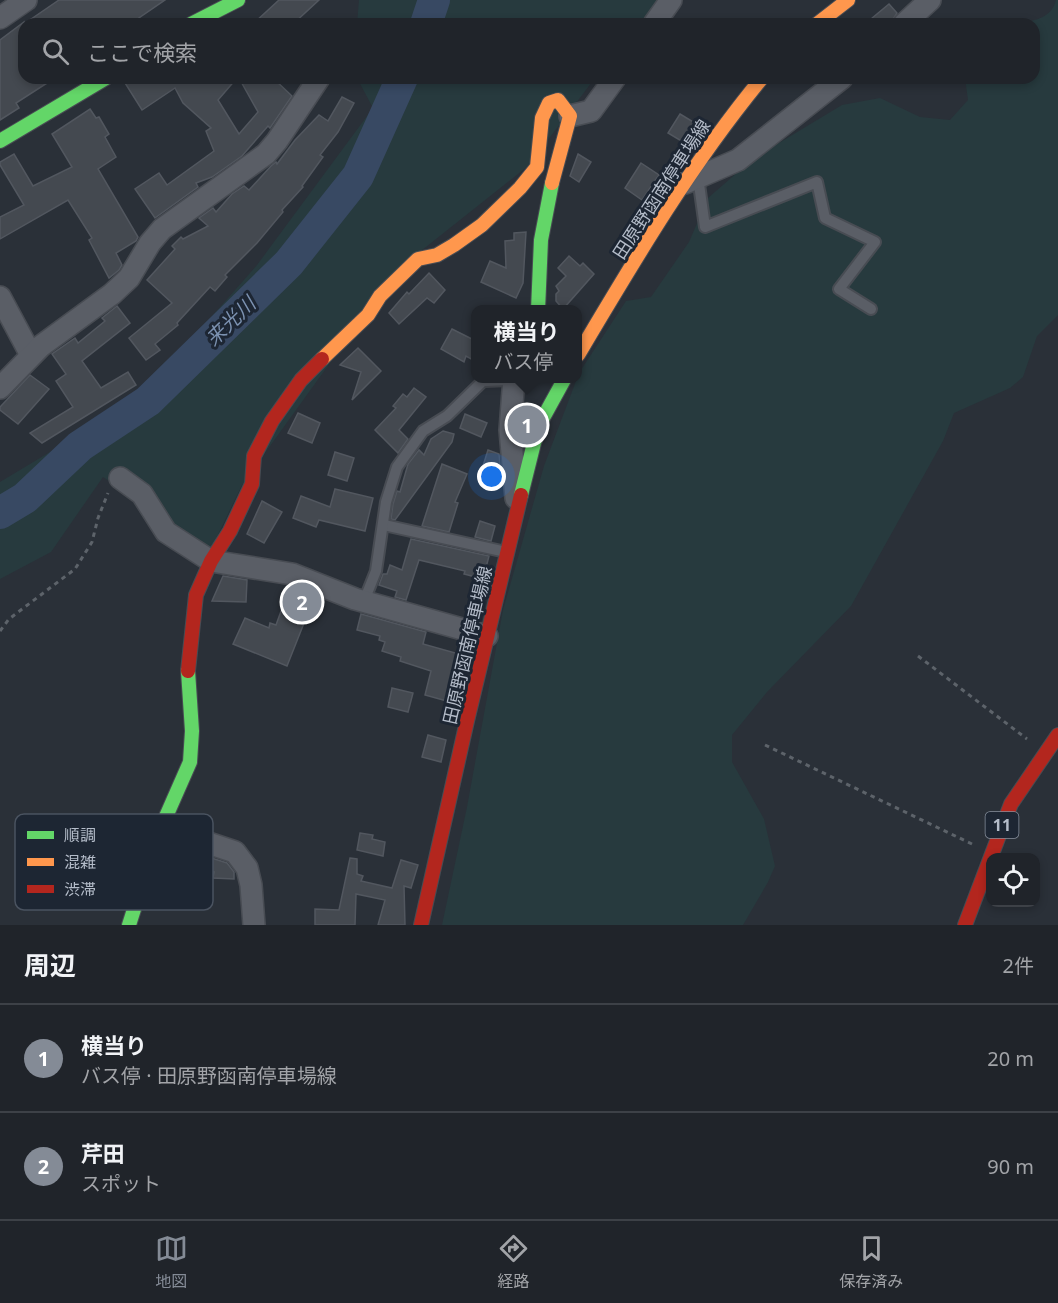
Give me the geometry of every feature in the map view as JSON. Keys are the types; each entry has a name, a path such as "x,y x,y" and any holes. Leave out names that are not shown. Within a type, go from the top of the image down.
{"main road":[{"path":"203,18 238,0"},
{"path":"826,18 848,0"},
{"path":"0,141 96,84"},
{"name":"田原野函南停車場線","path":"582,349 691,180 710,144 757,84"},
{"path":"167,814 190,762 192,731 188,663 196,595 211,561 230,531 252,484 254,456 272,422 301,380 368,315 380,296 418,259 437,255 454,245 482,225 520,188 537,167 542,118 549,104 558,100 570,116 545,214 541,240 538,305"},
{"name":"田原野函南停車場線","path":"421,925 517,510 540,426 562,383"},
{"name":"11","path":"991,853 1011,804 1058,735"},
{"name":"11","path":"965,925 986,867"},
{"path":"129,925 134,910"}],"street":[{"path":"0,18 26,0"},
{"path":"658,18 671,0"},
{"path":"910,18 930,0"},
{"path":"0,388 31,355 112,294 129,278 150,243 162,229 266,154 278,141 315,84"},
{"path":"570,116 591,111 611,84"},
{"path":"691,180 738,160 834,84"},
{"path":"0,297 31,355"},
{"path":"514,383 510,430 517,510"},
{"path":"120,478 142,494 166,532 211,561 292,574 364,601 487,636"},
{"path":"213,845 235,852 247,868 251,885 254,925"}],"lane":[{"path":"691,180 705,227 817,182 825,218 875,242 839,289 871,309"},
{"path":"364,601 376,571 386,502 396,467 423,431 447,416 481,383"},
{"path":"384,525 507,552"}],"path":[{"path":"0,631 9,620 75,569 92,542 106,496 120,478"},
{"path":"918,656 1045,752"},
{"path":"765,745 991,853"}],"green space":[{"path":"359,0 660,0 645,18 358,18"},
{"path":"1058,0 1058,315 1037,336 1023,377 1010,388 954,413 943,441 851,606 767,692 732,735 732,762 764,819 775,866 743,925 442,925 467,807 503,610 544,466 575,383 582,383 582,368 626,301 651,297 689,242 708,198 754,158 842,105 880,98 920,117 950,120 968,100 966,84 1040,84 1039,18 1051,11"},
{"path":"360,84 590,84 528,166 397,270 242,485 211,549 103,477 51,552 0,579 0,482 140,398 257,265 373,108"}],"building":[{"path":"59,0 165,0 139,18 33,18"},
{"path":"279,0 319,0 300,18 260,18"},
{"path":"889,4 897,13 894,18 872,18"},
{"path":"18,26 18,84 46,84 16,103 19,108 0,120 0,40"},
{"path":"126,84 232,84 218,100 239,134 258,112 242,84 279,84 292,96 270,128 268,126 242,156 212,177 196,183 198,187 155,218 135,189 159,173 167,185 214,151 206,131 211,128 183,103 175,88 142,110"},
{"path":"342,97 354,103 338,132 320,155 323,157 303,187 257,243 225,275 227,277 215,291 210,287 177,323 178,325 155,344 160,350 146,360 129,338 172,303 147,280 175,249 172,246 181,237 183,239 208,226 199,218 213,208 216,212 232,194 244,186 249,190 271,166 276,162 277,164 295,140 319,115 328,121"},
{"path":"90,109 96,118 99,117 109,134 105,137 116,157 98,169 138,237 136,241 116,253 122,265 109,278 89,240 92,238 68,200 0,239 0,217 24,205 0,162 14,154 33,186 72,167 52,134"},
{"path":"680,114 695,123 683,142 668,133"},
{"path":"578,154 591,162 579,182 570,176"},
{"path":"641,163 659,175 642,200 625,188"},
{"path":"526,232 523,283 516,298 481,282 490,261 506,268 505,241 514,240 514,233"},
{"path":"569,256 580,266 583,263 594,274 567,305 560,305 556,301 556,294 559,291 556,286 566,276 558,268"},
{"path":"429,273 445,290 434,303 427,298 399,324 389,313 407,292 409,294"},
{"path":"117,306 130,323 82,361 101,388 128,372 136,385 42,443 30,433 73,407 56,381 66,374 52,354 75,338 78,343 105,321 102,318"},
{"path":"452,329 471,338 471,359 466,356 464,362 441,349"},
{"path":"358,348 381,371 352,400 361,372 340,365"},
{"path":"30,375 49,389 18,424 0,410 0,407"},
{"path":"414,388 426,397 399,430 408,439 398,453 375,430 396,408 393,406 403,394 407,397"},
{"path":"298,413 320,423 312,443 288,433"},
{"path":"465,414 487,423 481,437 460,428"},
{"path":"443,431 454,434 452,442 395,520 391,519 397,491 400,492 408,464 419,450 424,455 431,439"},
{"path":"488,450 499,454 498,474 482,469"},
{"path":"335,452 354,458 347,481 328,475"},
{"path":"442,464 467,474 455,502 458,503 449,532 422,526"},
{"path":"335,489 373,498 365,531 319,520 316,527 293,518 301,496 330,507"},
{"path":"262,501 282,512 264,543 247,534"},
{"path":"480,521 495,526 491,541 475,537"},
{"path":"411,539 489,556 483,579 464,574 465,571 419,560 406,600 395,597 397,591 379,585 390,565 402,570"},
{"path":"223,576 247,580 246,602 212,601"},
{"path":"289,589 319,598 313,615 308,613 287,666 233,644 245,618 269,628 270,623 276,625"},
{"path":"361,614 426,632 423,644 466,656 454,703 425,695 431,671 400,661 401,657 382,651 385,642 379,640 380,636 357,630"},
{"path":"392,688 413,693 408,712 388,707"},
{"path":"428,735 446,740 441,762 422,757"},
{"path":"360,833 373,835 372,839 385,842 383,856 357,850"},
{"path":"350,858 357,859 357,874 363,876 361,881 392,888 401,860 418,865 411,888 404,886 405,925 378,925 385,900 356,894 355,925 315,925 315,909 339,910"},
{"path":"213,859 227,863 234,872 234,879 213,878"}],"waterway":[{"name":"来光川","path":"428,18 434,0"},
{"name":"来光川","path":"0,513 25,498 80,446 148,401 289,263 358,176 399,84"}],"traffic: fast":[{"path":"203,18 238,0"},
{"path":"0,141 96,84"},
{"path":"538,305 541,240 552,183"},
{"path":"521,495 543,418 562,383"},
{"path":"167,814 190,762 192,731 188,671"},
{"path":"129,925 134,910"}],"traffic: slow":[{"path":"825,18 848,0"},
{"path":"582,348 688,178 757,84"},
{"path":"322,359 368,315 380,296 418,259 437,255 454,245 482,225 520,188 537,167 542,118 549,103 558,100 570,116 552,183"}],"traffic: jam":[{"path":"188,671 196,595 211,561 230,531 252,484 254,456 272,421 301,380 322,359"},
{"path":"421,925 521,495"},
{"path":"965,925 1011,804 1058,735"}],"place":[{"name":"横当り","path":"527,425"},
{"name":"芹田","path":"302,602"}]}
